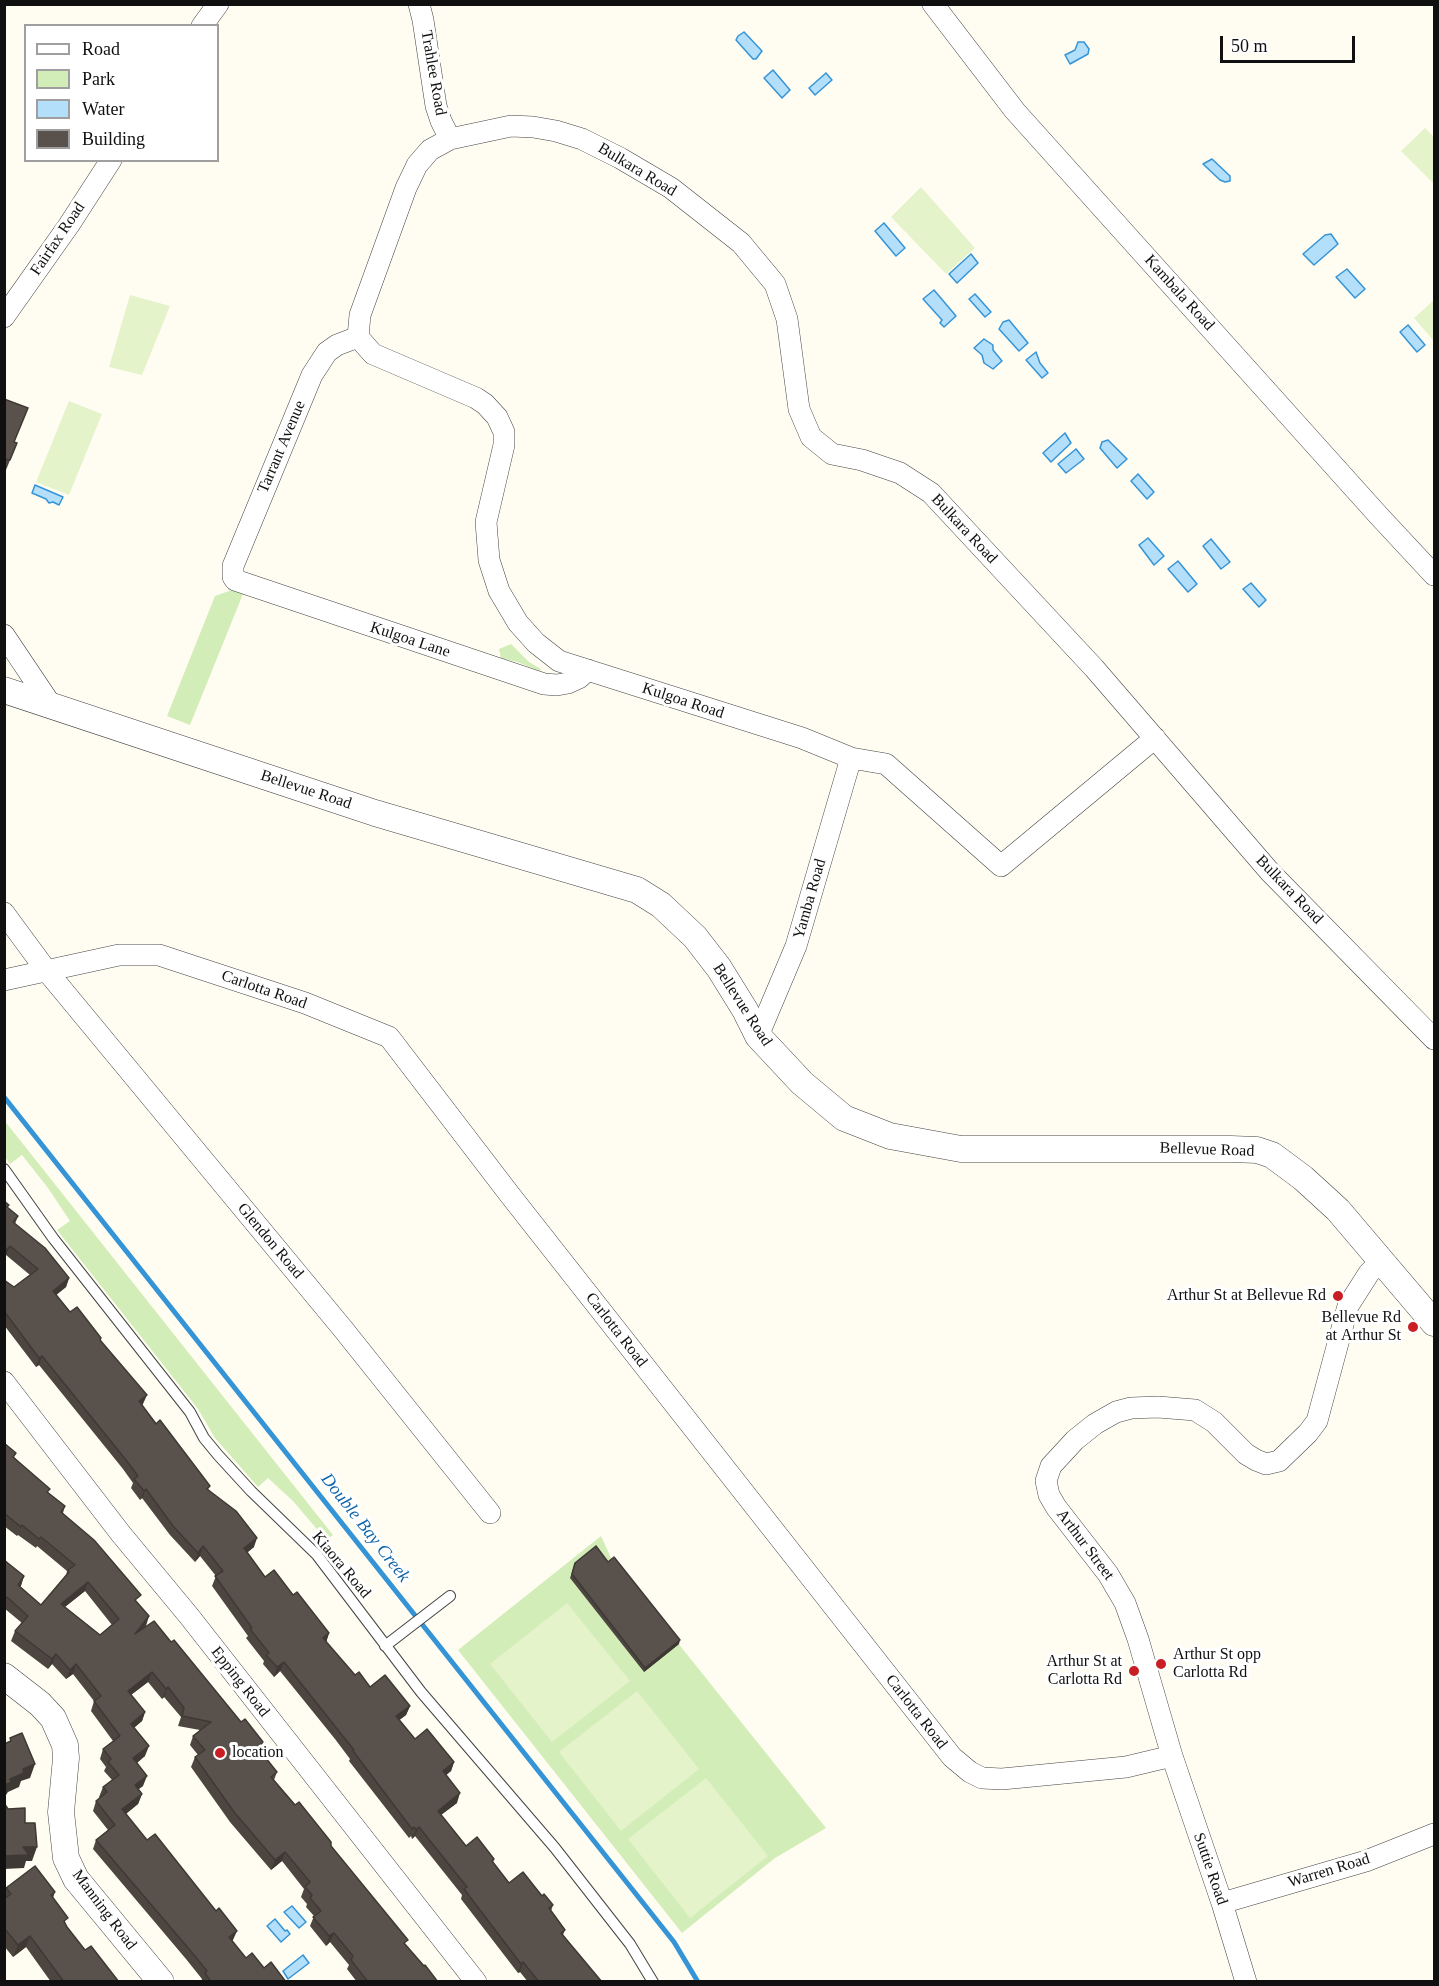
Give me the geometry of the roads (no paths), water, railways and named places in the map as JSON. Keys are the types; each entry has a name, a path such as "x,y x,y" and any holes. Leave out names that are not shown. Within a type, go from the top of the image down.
{"street":[{"path":"203,24 218,4"},
{"name":"Trahlee Road","path":"419,4 436,106 450,139"},
{"name":"Kambala Road","path":"933,4 1015,111 1434,575"},
{"name":"Bulkara Road","path":"358,337 360,315 417,165 430,150 450,139 511,126 533,127 582,139 671,188 741,243 775,284 787,319 799,409 812,437 832,454 862,460 900,473 932,493 1094,668 1270,872 1434,1039"},
{"name":"Fairfax Road","path":"4,316 110,162"},
{"name":"Tarrant Avenue","path":"232,577 233,566 312,375 327,352 337,345 358,337"},
{"name":"Kulgoa Road","path":"358,337 373,354 476,398 497,417 504,432 504,445 486,522 489,560 500,591 513,616 536,643 559,661 802,738 851,758 885,764 1001,866 1155,738"},
{"name":"Kulgoa Lane","path":"232,577 238,582 544,684 568,683 579,678 588,670"},
{"path":"4,635 51,705"},
{"name":"Bellevue Road","path":"4,690 375,813 637,890 662,905 695,937 719,968 758,1036 802,1083 844,1119 890,1136 961,1149 1223,1149 1257,1150 1272,1155 1303,1178 1338,1210 1434,1323"},
{"name":"Yamba Road","path":"758,1036 796,946 851,758"},
{"name":"Glendon Road","path":"4,913 46,970 343,1329 490,1513"},
{"name":"Carlotta Road","path":"4,980 119,955 159,955 305,1003 389,1036 510,1195 952,1757 970,1772 982,1778 1002,1779 1126,1767 1172,1756"},
{"name":"Arthur Street","path":"1172,1756 1138,1639 1125,1603 1108,1574 1049,1495 1046,1480 1050,1466 1075,1440 1095,1424 1116,1412 1149,1407 1196,1410 1214,1422 1246,1454 1266,1464 1279,1461 1308,1434 1317,1421 1348,1306 1369,1273 1381,1261"},
{"name":"Epping Road","path":"4,1382 121,1534 189,1616 476,1982"},
{"name":"Manning Road","path":"5,1678 40,1704 53,1718 65,1744 66,1758 60,1812 66,1858 76,1879 161,1982"},
{"name":"Suttie Road","path":"1172,1756 1246,1982"},
{"name":"Warren Road","path":"1222,1903 1366,1861 1434,1834"}],"lane":[{"name":"Kiaora Road","path":"4,1169 53,1238 190,1412 204,1438 224,1463 317,1555 385,1646 474,1756 555,1848 630,1944 653,1982"},
{"path":"385,1646 450,1596"}],"water":[{"path":"744,32 762,51 756,59 753,59 736,40"},
{"path":"1078,42 1084,42 1089,49 1088,54 1070,64 1065,55 1075,50"},
{"path":"773,70 790,90 782,98 764,78"},
{"path":"826,73 832,80 815,95 809,88"},
{"path":"1212,159 1230,176 1230,181 1220,180 1203,164"},
{"path":"884,223 905,248 896,256 875,231"},
{"path":"1331,234 1338,244 1314,265 1303,254 1325,235"},
{"path":"971,254 978,263 957,283 949,274"},
{"path":"1347,269 1365,289 1355,298 1336,277"},
{"path":"934,290 956,316 944,327 940,323 942,320 923,299"},
{"path":"975,294 991,312 985,317 969,299"},
{"path":"1009,320 1028,343 1019,351 999,329 1003,322"},
{"path":"1408,325 1425,345 1417,352 1400,332"},
{"path":"984,339 993,345 993,350 1002,361 993,369 984,363 982,355 974,348"},
{"path":"1036,352 1040,363 1048,373 1042,378 1026,360"},
{"path":"1065,433 1071,443 1051,462 1043,453"},
{"path":"1108,440 1127,459 1117,468 1100,448 1102,442"},
{"path":"1076,449 1084,459 1066,473 1058,464"},
{"path":"1138,474 1154,492 1147,499 1131,481"},
{"path":"35,485 63,497 59,505 49,503 46,499 32,493"},
{"path":"1148,538 1164,556 1154,565 1139,545"},
{"path":"1211,539 1230,562 1221,569 1203,546"},
{"path":"1178,561 1197,584 1188,592 1168,569"},
{"path":"1251,583 1266,600 1259,607 1243,589"},
{"path":"292,1906 306,1922 299,1928 284,1912"},
{"path":"275,1919 290,1934 281,1942 267,1926"},
{"path":"303,1955 309,1963 288,1979 283,1971"}],"waterway":[{"name":"Double Bay Creek","path":"4,1097 674,1942 698,1982"}],"place":[{"name":"Arthur St at Bellevue Rd","path":"1338,1296"},
{"name":"Bellevue Rd at Arthur St","path":"1413,1327"},
{"name":"Arthur St opp Carlotta Rd","path":"1161,1664"},
{"name":"Arthur St at Carlotta Rd","path":"1134,1671"},
{"name":"location","path":"220,1753"}]}
